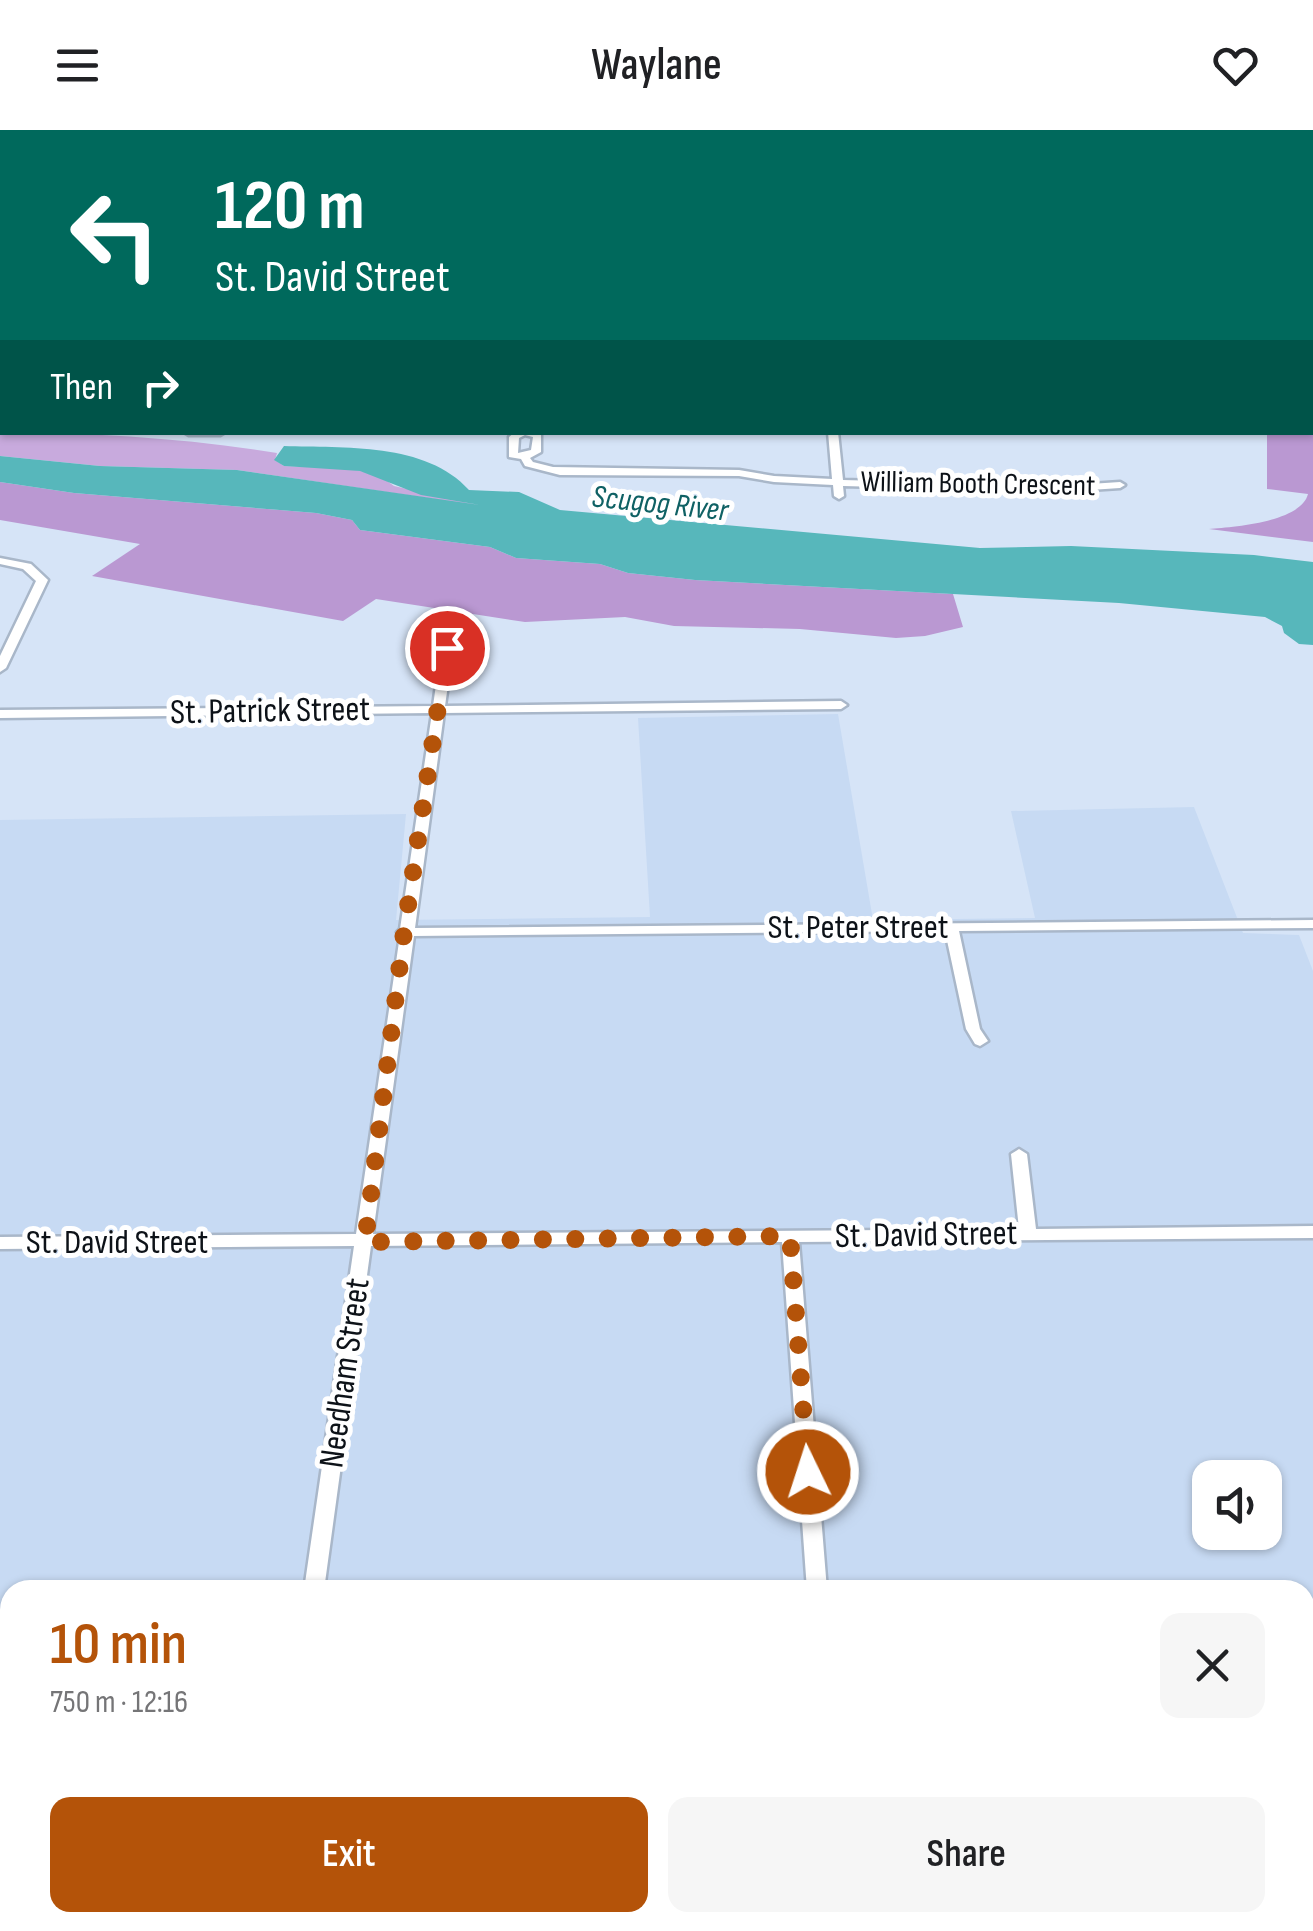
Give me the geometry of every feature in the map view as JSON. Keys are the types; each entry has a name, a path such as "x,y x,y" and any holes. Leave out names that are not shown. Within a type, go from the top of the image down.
{"street":[{"name":"William Booth Crescent","path":"518,435 514,437 514,455 524,457 528,464 552,470 739,473 774,479 1048,489 1120,484"},
{"path":"833,435 839,496"},
{"path":"0,562 27,566 42,580 0,668"},
{"name":"Needham Street","path":"315,1580 365,1242 404,932 451,621"},
{"name":"St. Patrick Street","path":"0,714 841,705"},
{"name":"St. Peter Street","path":"404,932 1313,924"},
{"path":"951,926 973,1029 980,1041"},
{"path":"1018,1154 1028,1233"},
{"name":"St. David Street","path":"0,1243 1313,1232"},
{"path":"790,1236 816,1580"}],"shaded area":[{"path":"0,435 94,435 208,444 277,453 275,460 284,466 370,473 394,486 482,506 237,470 100,466 0,456"},
{"path":"1267,435 1313,435 1313,542 1209,529 1280,517 1303,503 1308,494 1267,489"},
{"name":"Scugog River","path":"284,446 357,448 407,456 451,474 469,490 519,492 560,510 980,548 1071,546 1254,555 1313,562 1313,645 1299,644 1284,633 1282,626 1265,617 1119,603 628,573 600,564 516,558 490,547 360,530 352,520 316,513 74,493 0,482 0,456 100,466 237,470 480,505 421,495 360,471 284,466 274,460"},
{"path":"0,482 74,493 316,513 352,520 360,530 490,547 516,558 600,564 628,573 953,594 963,627 896,638 800,629 674,626 625,617 525,622 376,599 343,621 92,576 140,544 0,520"},
{"path":"838,714 873,920 1035,918 1011,811 1194,807 1243,933 1299,935 1313,971 1313,1580 0,1580 0,820 406,814 396,920 650,917 638,718"}],"route":[{"path":"447,648 404,932 365,1242 790,1236 808,1472"}]}
